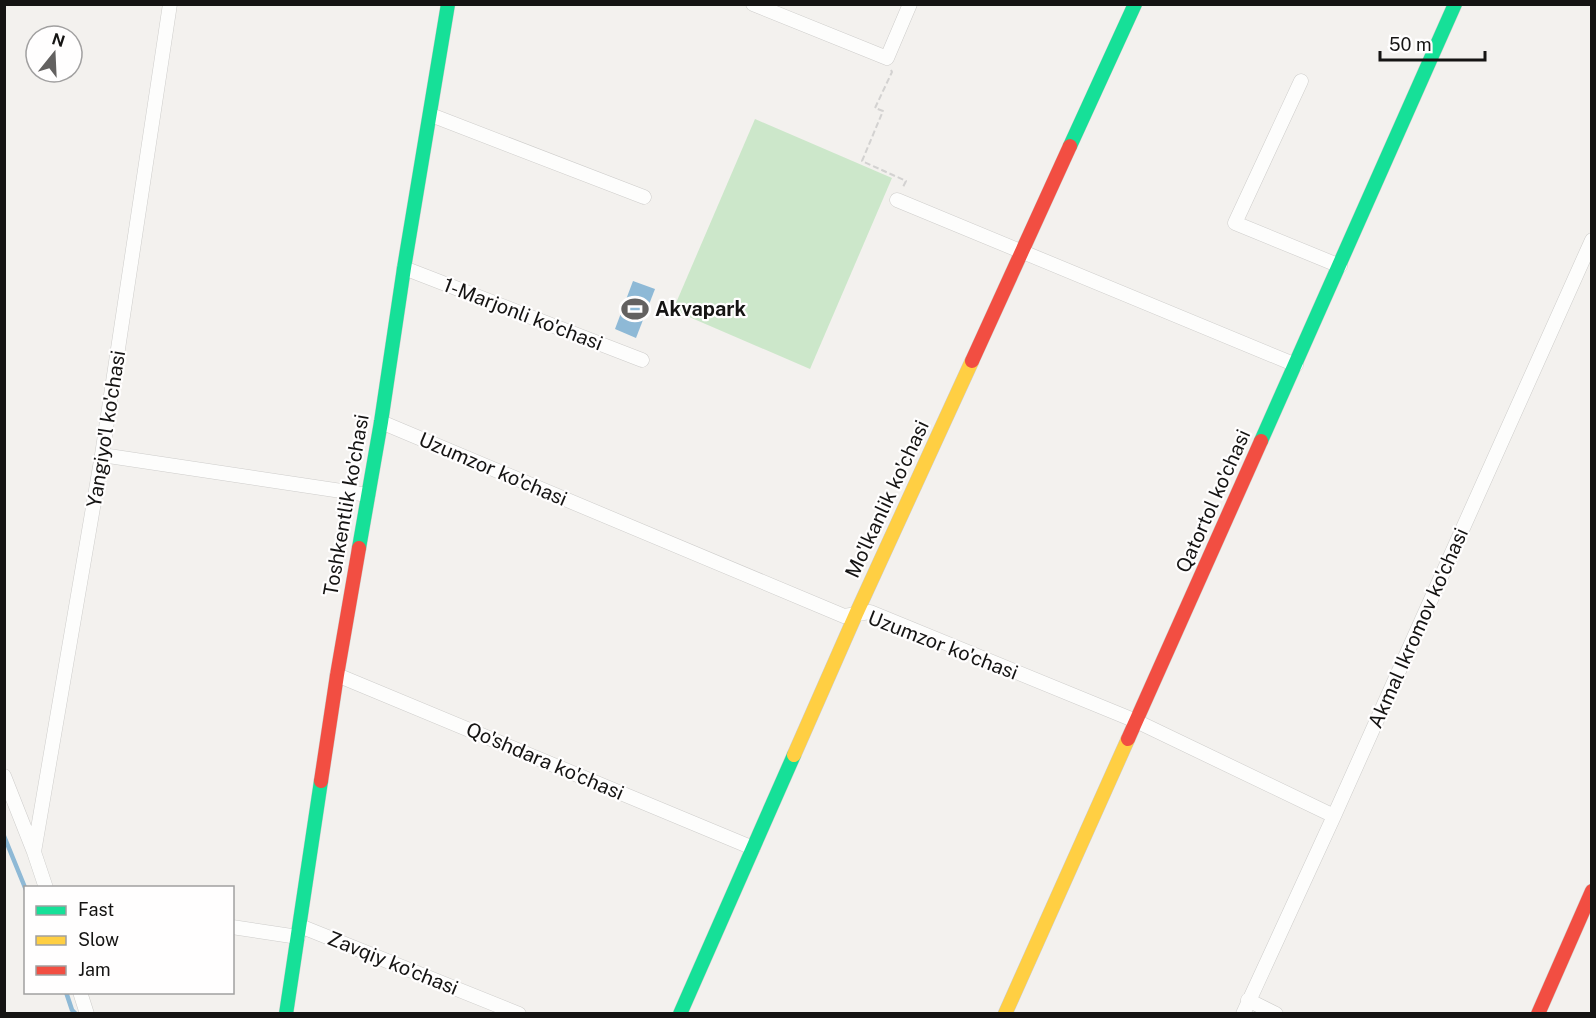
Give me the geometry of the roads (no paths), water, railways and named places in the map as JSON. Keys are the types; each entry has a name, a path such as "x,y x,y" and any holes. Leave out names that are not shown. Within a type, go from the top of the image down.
{"street":[{"name":"Yangiyo'l ko'chasi","path":"34,852 102,455 170,4"},
{"name":"Toshkentlik ko'chasi","path":"286,1014 337,675 381,422 448,4"},
{"path":"753,4 887,58 910,4"},
{"name":"Mo'lkanlik ko'chasi","path":"680,1014 856,614 1135,4"},
{"name":"Qatortol ko'chasi","path":"1005,1014 1455,4"},
{"path":"1301,81 1235,223 1340,266"},
{"path":"431,115 644,197"},
{"path":"897,200 1296,365"},
{"name":"Akmal Ikromov ko'chasi","path":"1245,1007 1334,816 1590,247"},
{"name":"1-Marjonli ko'chasi","path":"404,268 642,360"},
{"name":"Uzumzor ko'chasi","path":"381,422 844,616 870,612 1136,721 1334,816"},
{"path":"102,455 368,495"},
{"name":"Qo'shdara ko'chasi","path":"337,675 753,848"},
{"path":"6,783 45,886"},
{"path":"1538,1014 1592,891"},
{"name":"Zavqiy ko'chasi","path":"234,927 299,931 519,1014"},
{"path":"80,994 87,1014"},
{"path":"1245,1007 1276,1014"}],"water":[{"name":"Akvapark","path":"633,281 655,289 636,338 615,329"}],"waterway":[{"path":"4,836 24,886"},
{"path":"67,994 72,1010 76,1014"}],"place":[{"name":"Akvapark","path":"635,309"}]}
